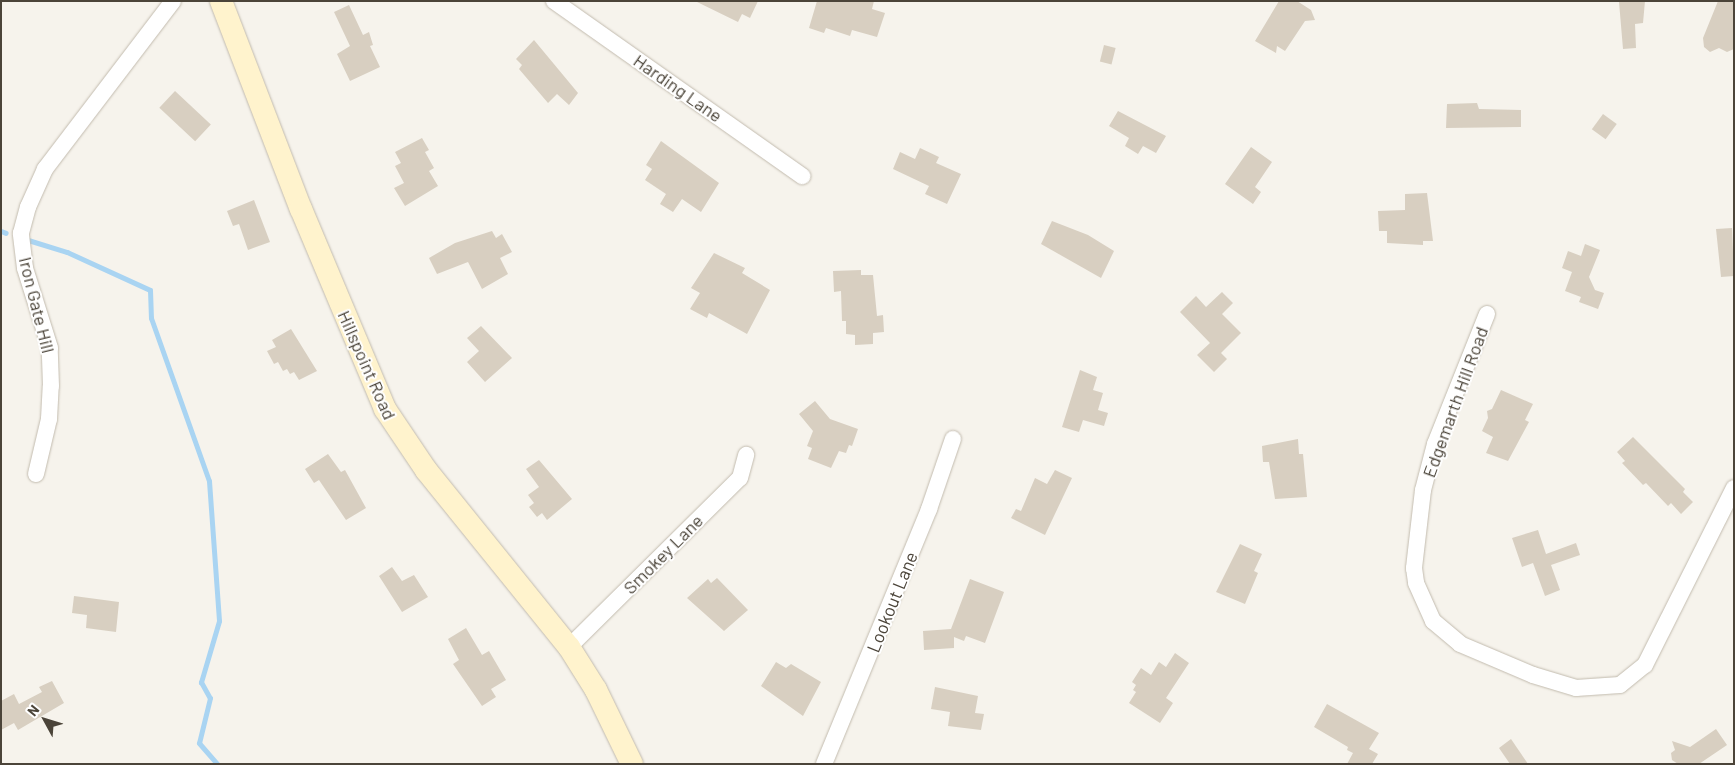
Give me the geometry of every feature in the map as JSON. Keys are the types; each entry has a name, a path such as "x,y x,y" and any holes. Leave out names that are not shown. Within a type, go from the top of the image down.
{"street":[{"name":"Iron Gate Hill","path":"36,474 49,419 51,376 50,348 25,268 21,233 28,207 45,169 173,1"},
{"name":"Hillspoint Road","path":"221,1 334,291 385,409 426,470 569,647 596,690 632,764"},
{"name":"Harding Lane","path":"554,1 802,176"},
{"name":"Edgemarth Hill Road","path":"1487,314 1435,444 1423,490 1414,568 1416,583 1434,621 1460,644 1533,675 1576,688 1620,685 1645,665 1734,488"},
{"name":"Lookout Lane","path":"824,764 930,509 953,438"},
{"name":"Smokey Lane","path":"569,647 740,478 746,454"}],"building":[{"path":"695,1 758,1 750,18 742,14 738,22"},
{"path":"817,1 874,1 872,9 885,13 877,37 852,30 850,36 826,28 824,33 809,28"},
{"path":"1279,1 1297,1 1311,10 1315,20 1305,21 1285,51 1277,46 1276,53 1255,41"},
{"path":"1645,1 1643,23 1635,24 1636,48 1623,49 1619,2"},
{"path":"1718,1 1734,1 1734,49 1727,52 1719,48 1710,52 1704,47 1703,38"},
{"path":"349,5 363,35 369,32 373,45 370,46 380,67 350,81 337,54 350,46 334,12"},
{"path":"534,40 578,93 569,105 557,94 548,103 519,69 522,65 516,59"},
{"path":"1104,45 1116,48 1112,64 1100,61"},
{"path":"175,91 211,124 195,141 159,108"},
{"path":"1477,103 1479,109 1521,110 1521,127 1446,128 1447,104"},
{"path":"1118,111 1166,136 1156,153 1143,146 1138,154 1125,146 1129,138 1109,126"},
{"path":"1603,114 1617,124 1606,139 1592,129"},
{"path":"422,138 429,150 425,152 434,168 429,171 438,186 405,206 394,188 404,183 395,166 401,163 395,152"},
{"path":"661,141 719,183 701,212 682,199 673,212 660,204 666,194 645,180 652,169 646,165"},
{"path":"1251,147 1272,162 1255,187 1261,192 1253,204 1225,184"},
{"path":"920,148 939,157 936,163 961,174 947,204 925,194 929,186 893,169 900,152 915,159"},
{"path":"1427,193 1433,241 1423,241 1423,245 1387,243 1387,231 1379,231 1378,211 1405,210 1405,194"},
{"path":"254,200 270,242 248,250 239,224 233,226 227,211"},
{"path":"1052,221 1088,235 1114,251 1101,278 1041,244"},
{"path":"1732,228 1734,276 1721,277 1716,229"},
{"path":"492,231 496,238 502,234 512,252 500,258 508,274 482,289 468,262 437,274 429,258 455,243"},
{"path":"1585,244 1600,250 1589,277 1595,290 1604,293 1598,309 1579,302 1581,297 1565,291 1572,272 1562,268 1568,251 1581,256"},
{"path":"714,253 745,268 742,273 770,290 747,334 709,313 707,318 690,309 700,293 691,288"},
{"path":"861,270 861,275 873,275 877,316 883,315 884,332 873,333 873,344 855,345 855,335 846,334 846,321 842,321 841,291 834,292 833,271"},
{"path":"1222,292 1233,303 1222,314 1241,333 1221,353 1227,359 1214,372 1197,355 1210,343 1180,312 1196,296 1206,307"},
{"path":"481,326 512,358 485,382 467,362 479,351 467,338"},
{"path":"291,329 317,371 299,380 294,372 290,374 287,369 283,371 278,362 274,364 267,351 276,347 272,340"},
{"path":"1080,370 1097,377 1093,390 1103,393 1098,410 1108,413 1104,426 1083,420 1079,432 1062,427"},
{"path":"1501,390 1533,404 1525,420 1529,422 1508,461 1486,453 1493,437 1482,431 1488,418 1487,411 1492,409"},
{"path":"815,401 830,419 858,429 852,446 849,445 846,453 839,451 831,468 808,459 812,448 807,446 813,431 799,414"},
{"path":"1633,437 1685,489 1683,492 1693,502 1681,514 1671,503 1668,506 1646,483 1643,485 1622,463 1625,461 1617,452"},
{"path":"1298,439 1299,454 1303,454 1307,497 1275,499 1269,462 1263,462 1262,446"},
{"path":"328,454 341,472 345,470 366,508 346,520 319,480 314,483 305,469"},
{"path":"539,460 572,499 547,520 542,513 537,517 529,507 534,503 528,495 539,487 526,469"},
{"path":"1055,470 1072,478 1045,535 1011,518 1016,509 1021,511 1035,478 1047,484"},
{"path":"1538,530 1546,554 1576,543 1580,555 1551,565 1560,590 1545,596 1533,563 1522,567 1512,538"},
{"path":"1240,544 1262,554 1254,571 1258,573 1245,604 1216,592"},
{"path":"392,567 402,581 414,575 428,597 402,612 379,576"},
{"path":"717,578 748,610 724,631 687,598 708,579 711,583"},
{"path":"970,579 1004,592 985,643 966,636 964,641 954,637 954,648 924,650 923,631 951,629"},
{"path":"74,596 119,602 116,632 86,628 87,615 72,613"},
{"path":"466,628 482,655 489,651 506,680 491,689 496,697 482,706 453,664 459,660 448,639"},
{"path":"1175,653 1189,663 1166,698 1173,703 1160,723 1129,703 1136,692 1133,690 1136,685 1132,682 1141,668 1151,675 1159,662 1166,667"},
{"path":"776,662 786,668 791,664 821,682 803,716 761,686"},
{"path":"52,681 64,703 18,730 14,723 1,730 1,701 14,694 19,704 42,692 39,687"},
{"path":"935,687 978,696 975,713 984,714 981,730 948,726 950,712 931,709"},
{"path":"1327,704 1379,733 1369,749 1378,754 1372,764 1347,764 1353,753 1347,750 1348,747 1314,727"},
{"path":"1716,729 1727,745 1699,764 1678,764 1672,760 1671,753 1675,750 1672,741 1690,747"},
{"path":"1511,739 1528,764 1510,764 1499,748"}],"waterway":[{"path":"1,231 6,233"},
{"path":"28,240 67,252 150,290 151,318 209,481 219,621 201,682 210,698 199,743 217,764"}]}
